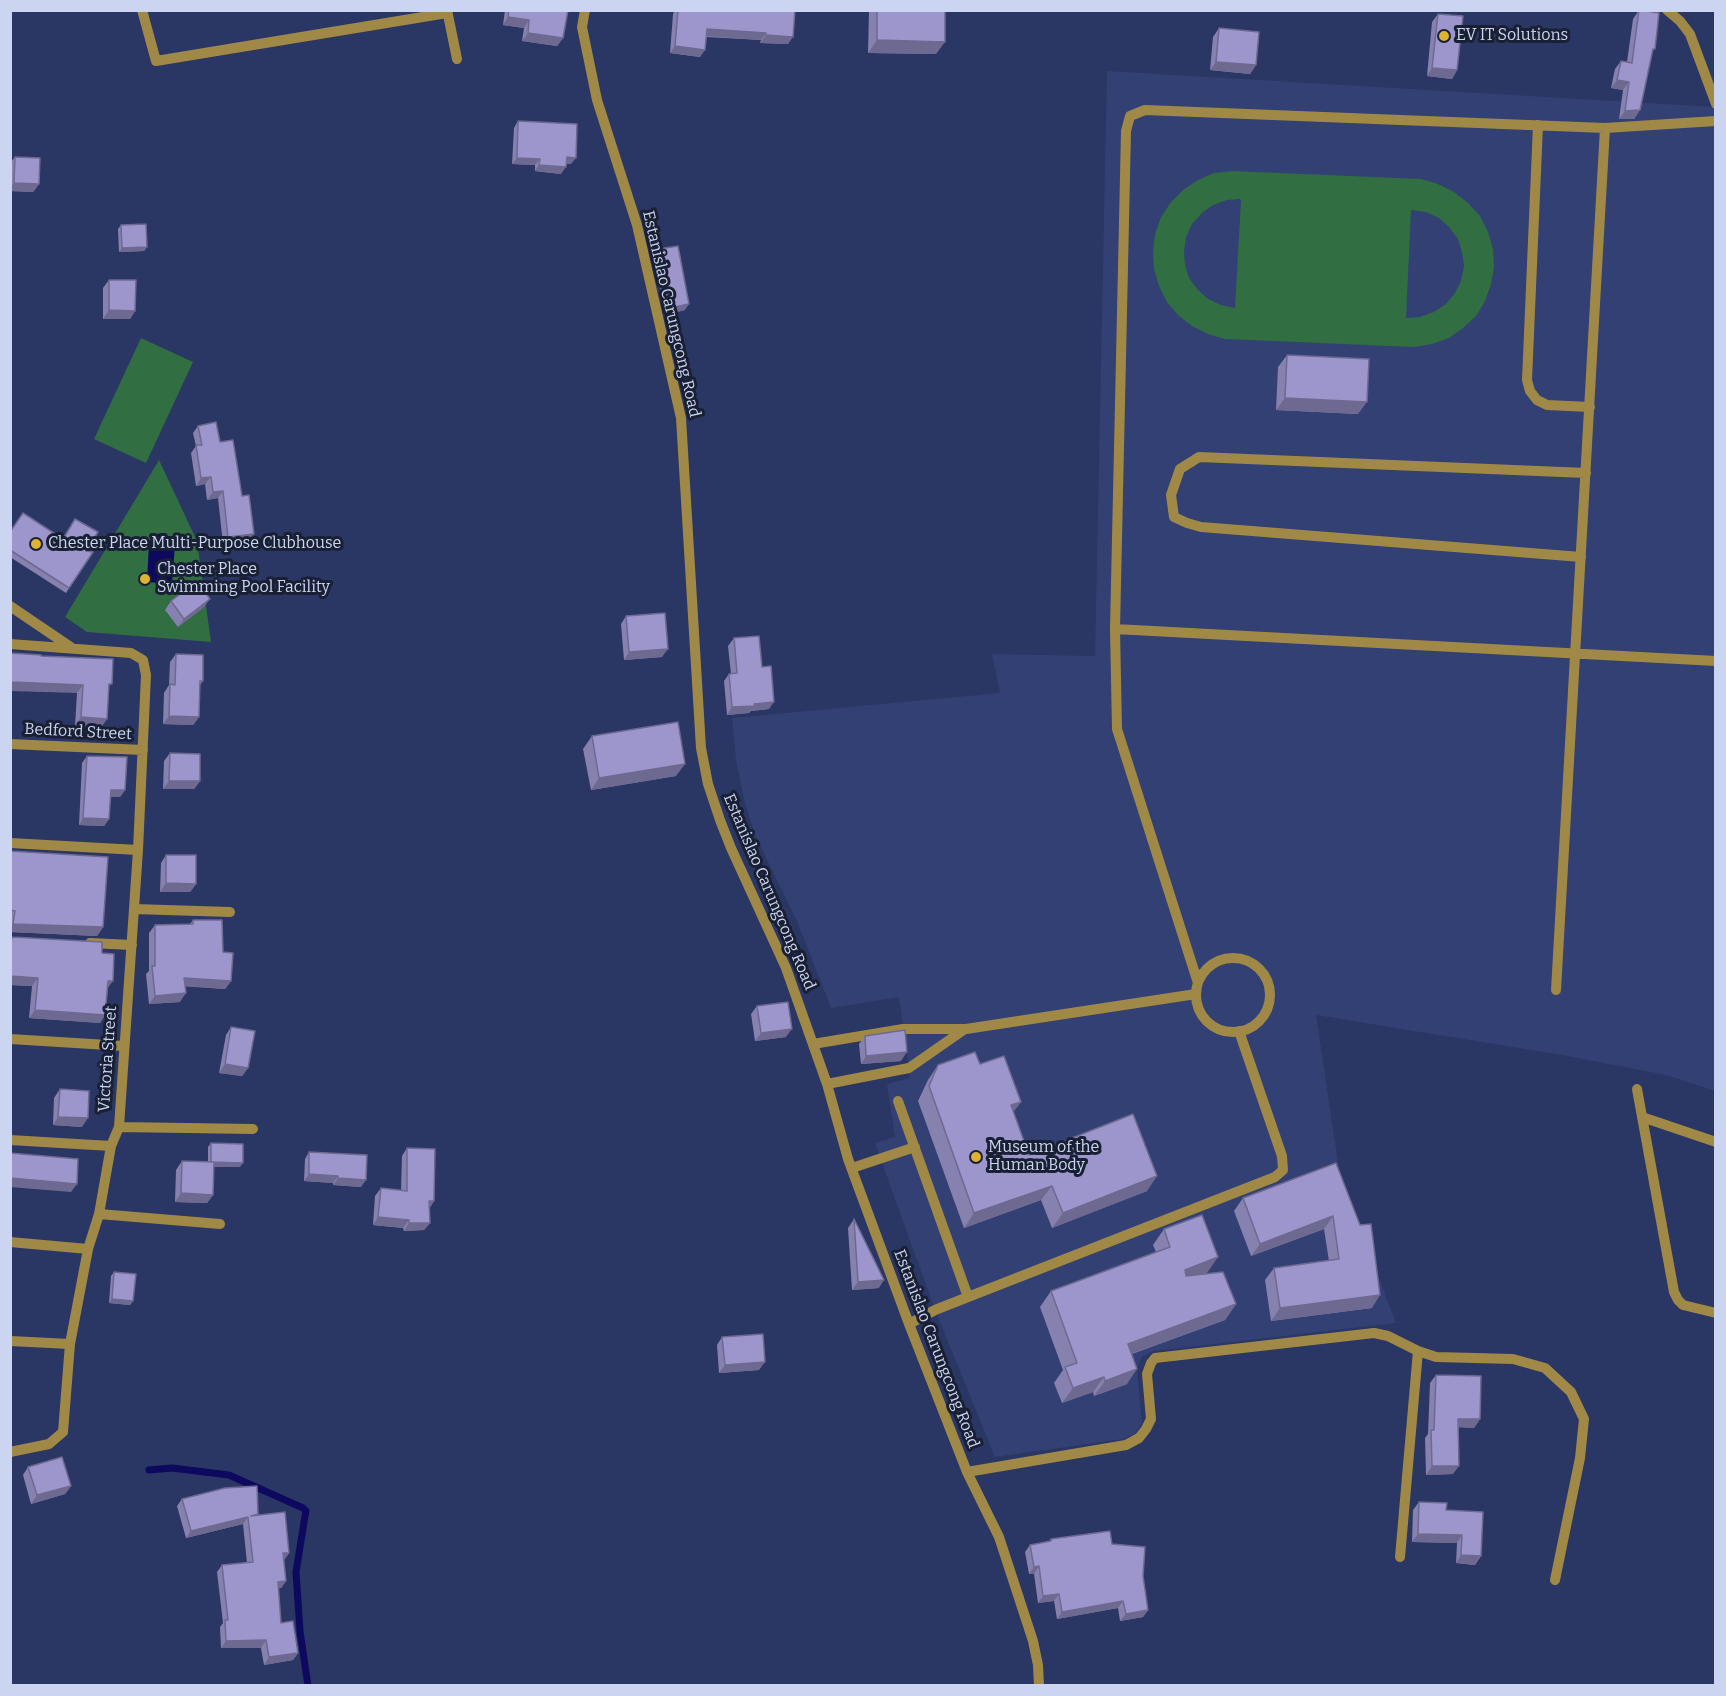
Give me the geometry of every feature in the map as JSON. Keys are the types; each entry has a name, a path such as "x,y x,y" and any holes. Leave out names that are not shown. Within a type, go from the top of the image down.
{"street":[{"path":"142,10 156,61 447,12 457,58"},
{"name":"Estanislao Carungcong Road","path":"585,10 582,27 597,100 637,225 681,418 701,748 708,784 731,848 786,968 827,1084 852,1168 909,1324 967,1472 999,1537 1033,1641 1039,1686"},
{"path":"1667,10 1690,34 1716,104"},
{"path":"1197,988 1203,973 1211,966 1220,960 1232,958 1254,965 1268,983 1270,995 1263,1017 1254,1025 1239,1031 1220,1030 1202,1015 1197,1004 1197,988 1117,729 1115,629 1125,130 1130,116 1145,110 1605,128 1716,120"},
{"path":"1538,125 1527,380 1530,391 1537,400 1546,405 1590,407"},
{"path":"1556,990 1605,128"},
{"path":"1581,556 1202,527 1174,517 1171,495 1180,469 1198,457 1586,473"},
{"path":"10,606 72,648"},
{"path":"1115,629 1716,661"},
{"path":"10,644 72,648"},
{"name":"Victoria Street","path":"10,1452 49,1444 63,1432 70,1344 88,1249 99,1214 111,1146 119,1127 138,850 146,675 143,660 131,653 72,648"},
{"name":"Bedford Street","path":"10,744 143,750"},
{"path":"10,843 138,850"},
{"path":"134,909 230,912"},
{"path":"76,942 132,945"},
{"path":"813,1044 903,1029 966,1029 1197,988"},
{"path":"827,1084 909,1068 966,1029"},
{"path":"909,1324 935,1310 1275,1177 1283,1170 1282,1156 1239,1031"},
{"path":"10,1039 124,1046"},
{"path":"1637,1089 1674,1292 1683,1305 1716,1313"},
{"path":"898,1101 968,1297"},
{"path":"1642,1117 1716,1142"},
{"path":"119,1127 253,1130"},
{"path":"10,1140 111,1146"},
{"path":"852,1168 915,1147"},
{"path":"99,1214 220,1224"},
{"path":"10,1242 88,1249"},
{"path":"967,1472 1125,1445 1139,1438 1151,1419 1147,1374 1155,1358 1374,1333 1388,1336 1436,1357 1513,1359 1545,1368 1570,1392 1584,1419 1580,1458 1555,1580"},
{"path":"10,1341 70,1344"},
{"path":"1400,1557 1418,1351"}],"shaded area":[{"path":"1107,71 1715,107 1715,1091 1666,1075 1568,1056 1316,1015 1340,1176 1396,1323 1154,1351 1142,1357 1137,1369 1142,1423 1135,1434 1123,1439 995,1457 935,1310 875,1143 895,1137 887,1084 910,1078 899,997 831,1008 797,921 755,835 744,799 736,759 732,718 1000,693 992,654 1095,656"},
{"path":"161,533 172,538 175,545 172,584 147,582 149,543 153,536"}],"green space":[{"path":"1232,171 1421,179 1438,184 1454,192 1468,203 1480,216 1488,232 1493,249 1494,267 1485,301 1476,316 1449,338 1414,347 1225,339 1208,334 1192,326 1167,302 1154,269 1153,251 1155,234 1161,217 1171,202 1183,190 1214,173","holes":["1227,200 1241,200 1235,308 1208,299 1198,290 1189,278 1184,251 1186,237 1192,224 1202,213 1213,205","1411,210 1426,212 1439,218 1449,227 1458,239 1464,266 1461,281 1446,304 1420,317 1406,318"]},
{"path":"141,338 193,362 146,463 94,439"},
{"name":"Chester Place Swimming Pool Facility","path":"159,460 197,541 211,642 87,632 65,617"}],"building":[{"path":"509,10 568,10 563,38 528,33 529,20 508,17"},
{"path":"678,10 795,10 793,37 707,29 705,50 675,46"},
{"path":"877,10 945,10 945,42 877,40"},
{"path":"1639,10 1659,13 1655,49 1653,49 1640,110 1625,111 1629,82 1617,80 1621,61 1632,63"},
{"path":"1438,14 1463,16 1457,70 1432,68"},
{"path":"1219,28 1259,32 1256,65 1216,62"},
{"path":"518,121 577,124 576,158 567,157 566,167 539,165 540,159 517,158"},
{"path":"15,157 40,158 39,184 14,183"},
{"path":"146,224 147,247 122,248 121,225"},
{"path":"678,246 689,304 670,308 659,249"},
{"path":"109,280 136,280 135,311 109,310"},
{"path":"1287,355 1369,359 1367,402 1285,398"},
{"path":"216,422 220,442 233,440 242,496 249,495 254,534 228,537 223,491 213,492 211,477 201,478 196,445 202,445 198,426"},
{"name":"Chester Place Multi-Purpose Clubhouse","path":"23,513 63,539 75,519 98,532 86,551 93,552 69,588 10,550 10,532"},
{"path":"197,581 210,599 184,619 171,601"},
{"path":"665,613 668,649 629,652 626,616"},
{"path":"759,636 762,667 771,666 774,702 732,707 729,674 737,673 734,638"},
{"path":"10,653 113,659 107,719 81,717 83,685 11,682"},
{"path":"176,654 203,655 199,717 169,716 170,684 175,685"},
{"path":"678,722 685,764 599,778 592,736"},
{"path":"170,753 200,754 200,781 169,781"},
{"path":"87,756 127,757 125,790 111,790 109,819 83,818"},
{"path":"10,851 108,857 103,927 13,924 15,911 10,910"},
{"path":"166,855 196,855 196,884 166,883"},
{"path":"193,920 222,920 223,952 233,953 231,981 184,978 186,993 155,996 152,966 155,966 155,925 193,924"},
{"path":"12,937 102,942 102,953 114,954 113,981 108,981 105,1015 35,1010 38,978 10,976"},
{"path":"788,1002 792,1029 761,1033 757,1006"},
{"path":"231,1027 255,1031 248,1068 225,1064"},
{"path":"905,1030 907,1052 866,1056 865,1036"},
{"path":"975,1052 980,1064 1004,1056 1021,1102 1011,1105 1029,1155 1133,1114 1157,1176 1063,1213 1052,1186 974,1213 929,1086 938,1065"},
{"path":"60,1089 89,1091 88,1118 58,1117"},
{"path":"211,1143 243,1144 243,1163 211,1162"},
{"path":"407,1148 435,1149 434,1201 429,1201 430,1223 409,1223 409,1220 378,1217 381,1188 407,1191"},
{"path":"309,1152 367,1155 366,1180 309,1174"},
{"path":"10,1153 78,1159 77,1184 10,1178"},
{"path":"182,1161 214,1162 213,1195 181,1193"},
{"path":"1336,1163 1360,1225 1371,1224 1380,1295 1280,1308 1274,1268 1339,1259 1333,1216 1260,1244 1243,1198"},
{"path":"1202,1215 1218,1257 1185,1270 1186,1276 1223,1272 1236,1304 1128,1344 1137,1369 1105,1381 1104,1377 1073,1388 1065,1367 1077,1363 1051,1291 1170,1247 1164,1229"},
{"path":"854,1219 884,1280 858,1282"},
{"path":"114,1272 136,1274 133,1301 112,1299"},
{"path":"763,1334 765,1362 725,1365 722,1337"},
{"path":"1436,1375 1481,1376 1480,1419 1458,1419 1459,1466 1432,1466 1431,1430 1434,1430"},
{"path":"62,1457 71,1486 37,1495 28,1467"},
{"path":"257,1486 258,1514 251,1516 285,1512 289,1553 283,1553 286,1581 278,1582 281,1623 293,1621 298,1653 269,1657 266,1640 226,1641 225,1620 228,1620 222,1565 253,1562 248,1517 191,1531 182,1499 225,1488"},
{"path":"1419,1502 1447,1503 1446,1510 1483,1512 1481,1556 1461,1555 1462,1535 1418,1534"},
{"path":"1110,1531 1112,1544 1145,1547 1143,1576 1148,1610 1126,1614 1123,1601 1062,1612 1059,1594 1043,1596 1039,1566 1034,1567 1030,1545 1051,1541 1051,1539"}],"waterway":[{"path":"149,1470 172,1468 229,1475 306,1511 296,1572 300,1631 308,1686"}],"place":[{"name":"EV IT Solutions","path":"1444,36"},
{"name":"Chester Place Multi-Purpose Clubhouse","path":"36,544"},
{"name":"Chester Place Swimming Pool Facility","path":"145,579"},
{"name":"Museum of the Human Body","path":"976,1157"}]}
